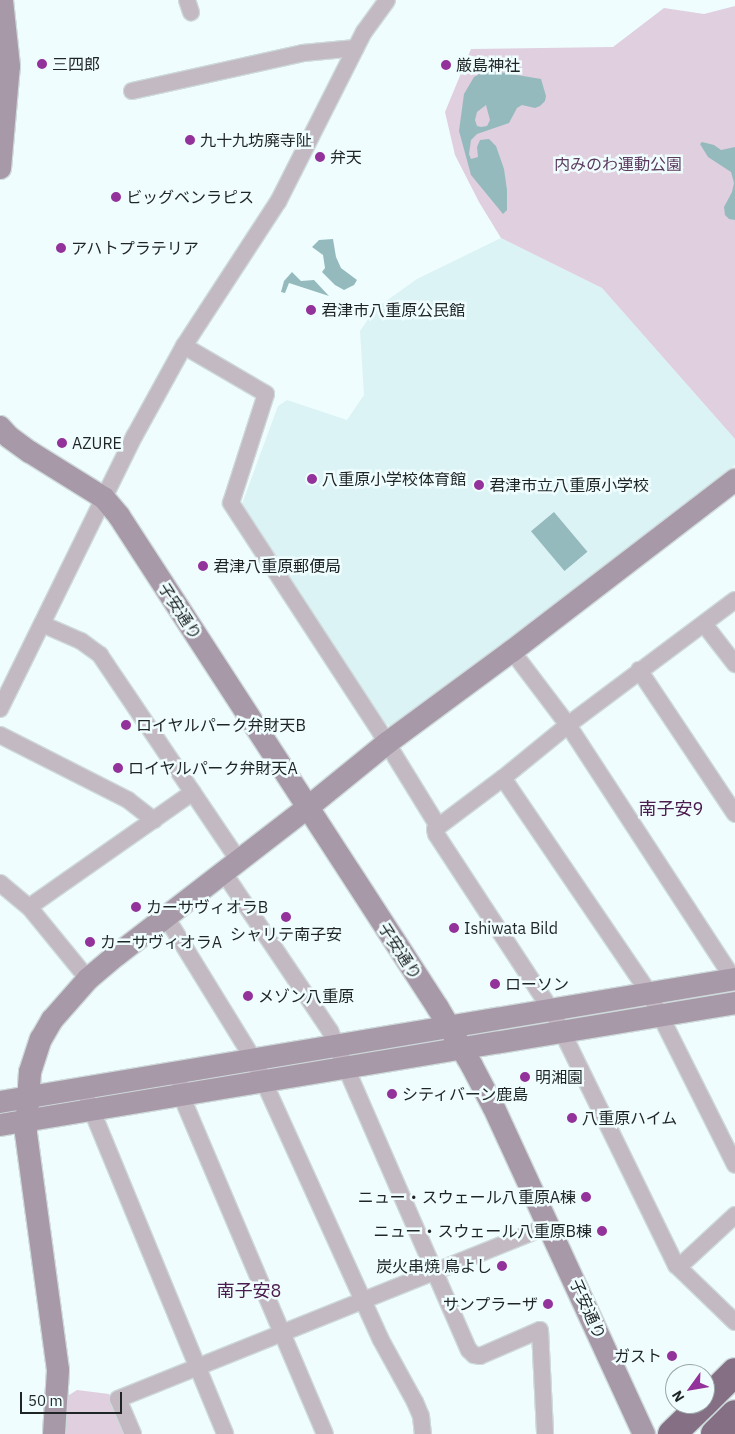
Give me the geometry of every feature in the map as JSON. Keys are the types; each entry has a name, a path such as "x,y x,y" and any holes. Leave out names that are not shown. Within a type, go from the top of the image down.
{"highway":[{"path":"715,1392 735,1372"},
{"path":"672,1434 693,1414"},
{"path":"715,1434 735,1414"}],"street":[{"path":"0,168 9,66 3,24 2,0"},
{"path":"0,709 134,435 184,346 278,202 356,48 387,0"},
{"path":"132,91 303,53 356,48"},
{"path":"184,346 266,394 231,503 387,743 438,826"},
{"path":"0,427 9,437 30,452 104,498"},
{"path":"54,1434 58,1370 30,1166 26,1121 30,1072 41,1039 57,1013 88,979 387,743 512,651 735,480"},
{"name":"子安通り","path":"104,498 124,525 462,1048 494,1108 644,1434"},
{"path":"735,600 639,670 503,778 435,829 436,834 552,1010 676,1264 735,1322"},
{"path":"42,624 81,641 100,655 193,792 232,867 330,1031 469,1350 474,1355 480,1356 540,1330 545,1434"},
{"path":"704,624 735,664"},
{"path":"0,1102 735,980 568,725 512,651"},
{"path":"639,670 735,814"},
{"path":"0,735 128,800 154,820"},
{"path":"503,778 662,1015 735,1165"},
{"path":"29,907 193,792"},
{"path":"0,883 29,907 88,979"},
{"path":"166,917 254,1060 362,1300 381,1340 416,1402 421,1416 423,1434"},
{"path":"0,1125 735,1003"},
{"path":"178,1072 181,1095 326,1434"},
{"path":"83,1088 225,1434"},
{"path":"680,1266 735,1215"},
{"path":"133,1434 118,1399 549,1226"}],"shaded area":[{"path":"487,70 541,79 546,96 545,101 540,106 535,108 522,105 517,108 509,123 477,134 471,140 469,154 471,159 478,157 477,147 480,140 489,139 496,146 504,169 507,190 507,210 503,214 471,175 459,131 464,94 474,77","holes":["486,105 490,120 487,126 481,127 477,126 475,120 477,112"]},
{"path":"702,142 714,145 721,150 735,147 735,220 729,219 725,215 724,207 732,192 734,183 731,172 708,157 700,144"},
{"name":"君津市立八重原小学校","path":"501,238 602,288 735,439 735,465 394,729 386,724 246,516 242,504 278,406 287,400 347,420 364,395 360,331 375,309 417,279"},
{"path":"333,239 336,257 341,268 357,280 354,285 344,290 335,285 322,272 325,268 323,255 312,247 319,240"},
{"path":"292,272 301,281 314,280 329,296 289,283 285,293 281,292 284,281"},
{"path":"554,512 587,552 564,571 531,531"}],"green space":[{"name":"内みのわ運動公園","path":"735,6 735,439 602,288 501,238 479,202 455,155 445,112 471,49 613,47 664,8 704,14"},
{"path":"77,1390 109,1394 126,1434 59,1434 66,1397"}],"place":[{"name":"三四郎","path":"42,64"},
{"name":"厳島神社","path":"446,65"},
{"name":"九十九坊廃寺阯","path":"190,140"},
{"name":"弁天","path":"320,157"},
{"name":"ビッグベンラピス","path":"116,197"},
{"name":"アハトプラテリア","path":"61,248"},
{"name":"君津市八重原公民館","path":"311,310"},
{"name":"AZURE","path":"62,443"},
{"name":"八重原小学校体育館","path":"312,479"},
{"name":"君津市立八重原小学校","path":"479,485"},
{"name":"君津八重原郵便局","path":"203,566"},
{"name":"ロイヤルパーク弁財天B","path":"126,725"},
{"name":"ロイヤルパーク弁財天A","path":"118,768"},
{"name":"カーサヴィオラB","path":"136,907"},
{"name":"シャリテ南子安","path":"286,917"},
{"name":"Ishiwata Bild","path":"454,928"},
{"name":"カーサヴィオラA","path":"90,942"},
{"name":"ローソン","path":"495,984"},
{"name":"メゾン八重原","path":"248,996"},
{"name":"明湘園","path":"525,1077"},
{"name":"シティバーン鹿島","path":"392,1094"},
{"name":"八重原ハイム","path":"572,1118"},
{"name":"ニュー・スウェール八重原A棟","path":"586,1197"},
{"name":"ニュー・スウェール八重原B棟","path":"602,1231"},
{"name":"炭火串焼 鳥よし","path":"502,1266"},
{"name":"サンプラーザ","path":"548,1304"},
{"name":"ガスト","path":"672,1356"}],"district":[{"name":"南子安9","path":"671,809"},
{"name":"南子安8","path":"249,1291"}]}
